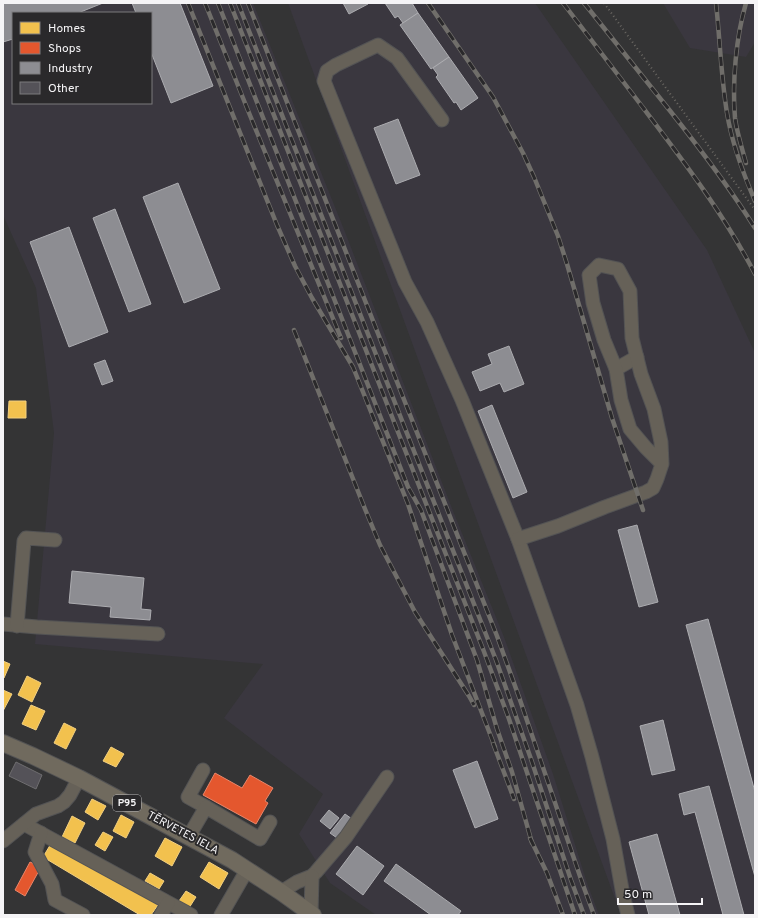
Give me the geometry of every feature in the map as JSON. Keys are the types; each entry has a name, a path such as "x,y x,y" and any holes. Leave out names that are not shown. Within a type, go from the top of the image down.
{"main road":[{"name":"TĒRVETES IELA","path":"3,743 79,778 189,836 232,860 312,914"}],"street":[{"path":"442,120 396,58 378,46 336,65 327,71 324,81 405,282 427,322 462,400 518,539 577,704 613,839 628,915"},
{"path":"518,539 558,526 646,492 653,488 662,464 661,442 654,409 632,338 630,291 618,269 599,265 589,275 593,303 604,340 616,369 621,400 630,429 662,464"},
{"path":"616,369 637,357"},
{"path":"17,626 24,541 26,538 55,540"},
{"path":"3,624 158,634"},
{"path":"204,770 188,797 260,839 270,822"},
{"path":"281,892 297,882 312,876 346,837 387,777"},
{"path":"3,841 36,814 58,806 64,802 70,795 79,778"},
{"path":"189,836 206,807"},
{"path":"24,824 191,915"},
{"path":"41,833 35,852 52,884 55,900 83,915"},
{"path":"221,915 247,870"},
{"path":"312,876 312,914"},
{"path":"162,915 168,903"}],"path":[{"path":"604,3 755,210"}],"shaded area":[{"path":"3,3 253,3 345,232 453,511 504,637 553,774 587,883 599,915 376,915 330,883 299,834 323,794 224,718 263,664 35,644 54,433 36,288 3,215"},
{"path":"288,3 535,3 707,250 755,353 755,915 621,915"},
{"path":"663,3 755,3 755,42 746,57 690,48"}],"building: Homes":[{"path":"9,401 26,401 26,418 8,418"},
{"path":"3,661 10,664 4,678 3,677"},
{"path":"27,676 41,683 32,702 18,695"},
{"path":"3,690 12,694 3,711"},
{"path":"31,705 45,711 36,730 22,724"},
{"path":"64,723 76,729 66,749 54,743"},
{"path":"111,747 124,754 116,767 103,761"},
{"path":"92,799 106,806 98,820 85,812"},
{"path":"121,815 134,822 126,838 113,831"},
{"path":"72,816 85,823 75,843 62,837"},
{"path":"103,832 113,837 105,851 95,845"},
{"path":"165,838 182,847 172,866 155,856"},
{"path":"52,842 158,905 151,915 140,915 43,857"},
{"path":"209,862 228,873 219,889 200,877"},
{"path":"150,873 164,881 159,889 145,881"},
{"path":"186,891 196,897 189,908 179,901"}],"building: Shops":[{"path":"215,773 242,788 250,775 273,788 265,801 268,803 256,824 203,795"},
{"path":"30,862 41,867 25,896 15,890"}],"building: Industry":[{"path":"3,3 103,3 80,12 12,12 12,39 3,42"},
{"path":"132,3 180,3 213,86 171,103 152,55 152,12 136,12"},
{"path":"343,3 368,3 368,4 349,14"},
{"path":"385,3 412,3 418,13 403,23 398,16 395,18"},
{"path":"418,13 449,57 431,69 400,25"},
{"path":"449,57 478,98 461,110 456,102 454,103 436,77 438,75 433,68"},
{"path":"398,119 420,175 396,184 374,128"},
{"path":"178,183 220,289 184,303 143,197"},
{"path":"115,209 151,304 129,312 93,218"},
{"path":"69,227 108,332 69,347 30,242"},
{"path":"509,346 524,384 504,392 500,383 480,391 472,372 492,364 488,354"},
{"path":"105,360 113,381 102,385 94,364"},
{"path":"492,405 527,492 513,498 478,411"},
{"path":"637,525 658,602 639,607 618,530"},
{"path":"72,571 144,578 141,609 151,610 150,620 110,617 111,607 69,603"},
{"path":"708,619 755,792 755,877 686,625"},
{"path":"663,720 675,770 652,775 640,726"},
{"path":"477,761 498,819 475,828 453,770"},
{"path":"709,786 744,915 723,915 695,812 684,815 679,794"},
{"path":"329,810 339,818 330,829 320,821"},
{"path":"345,814 352,819 337,838 330,833"},
{"path":"657,834 680,915 649,915 629,842"},
{"path":"357,846 384,866 363,895 336,874"},
{"path":"396,864 461,911 458,915 431,915 384,881"}],"building: Other":[{"path":"16,762 42,775 36,789 9,776"}],"railway":[{"path":"188,3 277,225 295,266 353,367 408,504 452,635 495,747"},
{"path":"205,3 341,338"},
{"path":"218,3 408,487 421,510 477,660 497,729 512,772 532,843"},
{"path":"230,3 483,649 509,719 575,915"},
{"path":"238,3 496,660 584,915"},
{"path":"248,3 497,636 594,915"},
{"path":"428,3 493,97 534,177 558,236 612,418 643,510"},
{"path":"563,3 702,187 730,230 755,274"},
{"path":"584,3 704,155 736,198 755,228"},
{"path":"716,3 723,86 729,125 738,158 755,201"},
{"path":"746,3 737,45 734,104 736,124 746,163"},
{"path":"294,330 380,545 415,612 474,705"},
{"path":"493,743 514,799"},
{"path":"530,838 547,873 563,915"}]}
